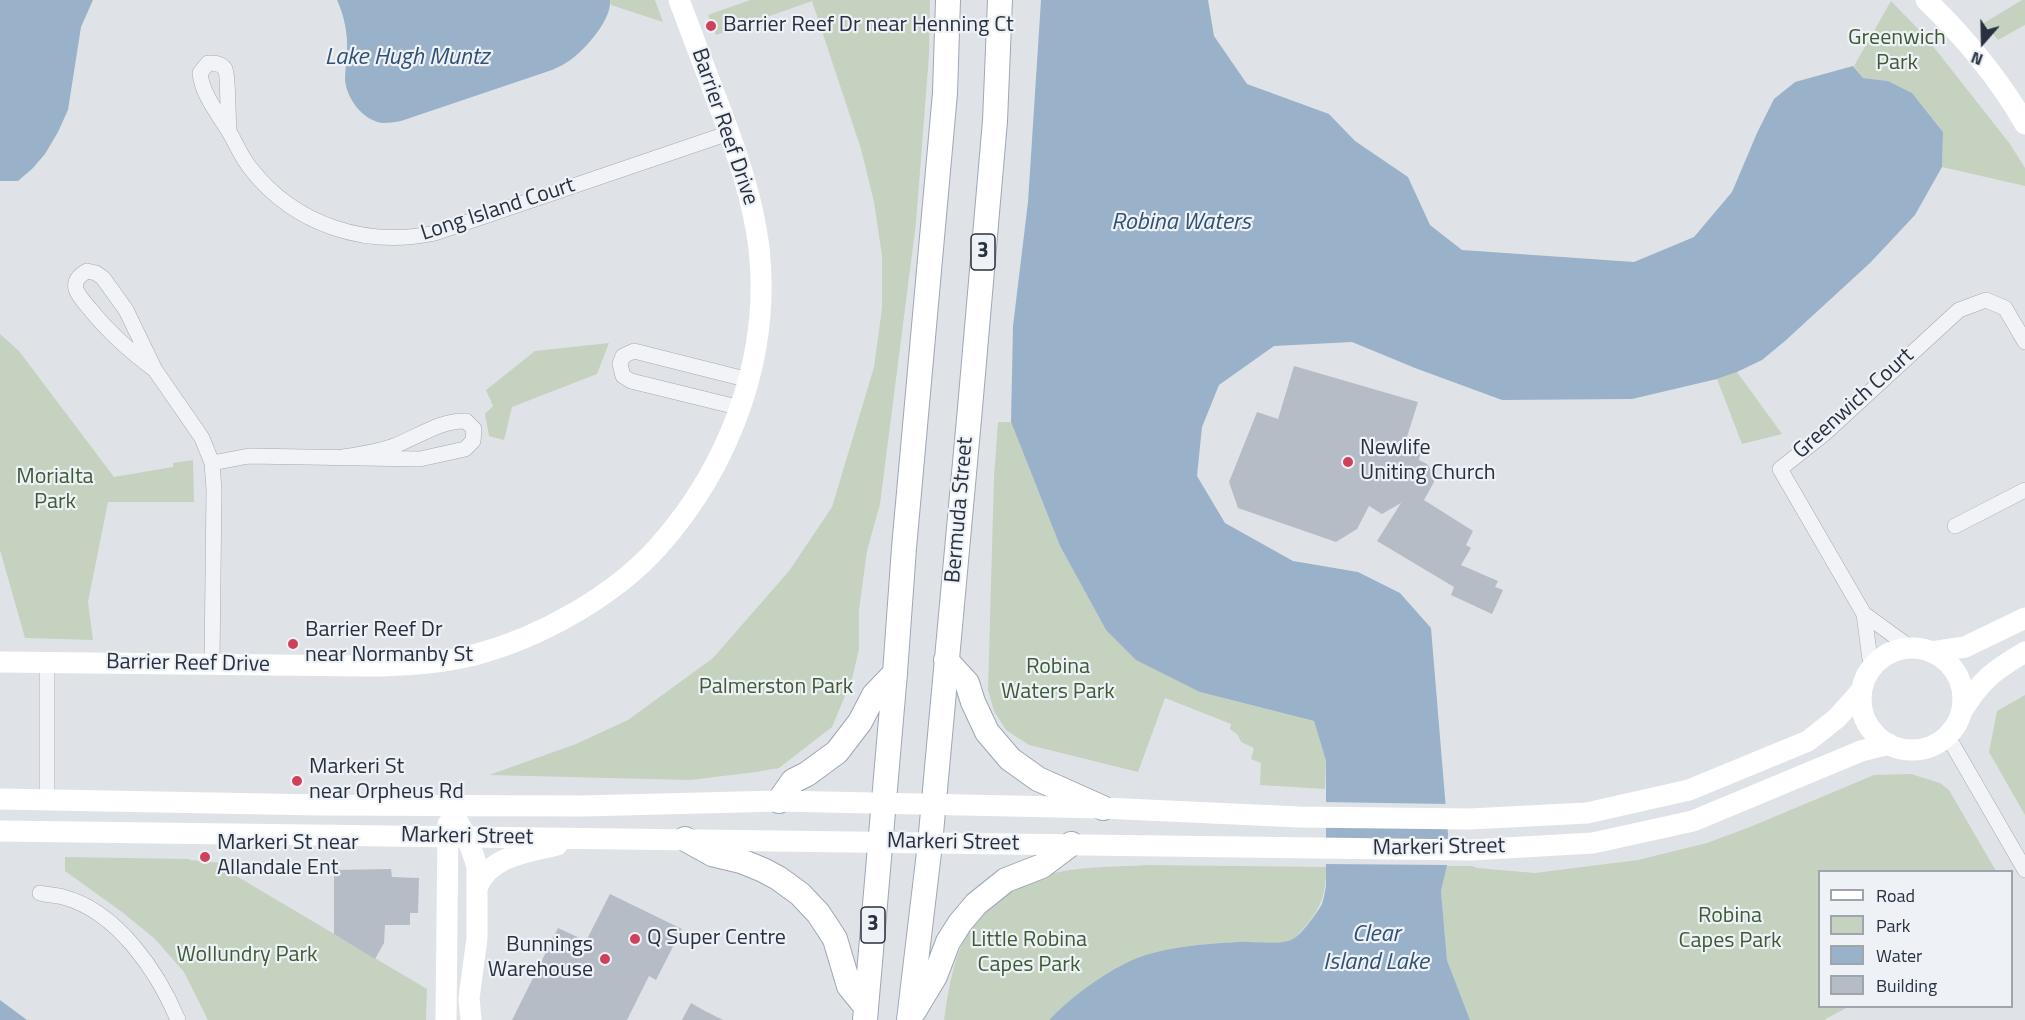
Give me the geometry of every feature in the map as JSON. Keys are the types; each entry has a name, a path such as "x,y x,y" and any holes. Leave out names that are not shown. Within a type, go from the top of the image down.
{"main road":[{"name":"Barrier Reef Drive","path":"0,662 408,666 444,661 475,655 531,635 584,607 636,568 658,547 688,508 720,457 741,408 749,380 759,318 759,250 749,193 679,0"},
{"name":"3","path":"866,1013 904,548 945,93 948,0"},
{"name":"Bermuda Street","path":"909,1020 930,843 995,121 1000,0"},
{"path":"1926,0 2022,112"},
{"path":"2025,618 1965,647 1896,650 1882,657 1871,667 1861,691 1861,707 1866,722 1876,735 1889,744 1904,749 1919,749 1934,744 1947,735 1956,724 1961,711 1976,689 1996,669 2025,652"},
{"path":"1921,650 1940,656 1952,667 1963,696 1961,711"},
{"path":"946,660 967,683 987,732 1010,759 1038,779 1103,808"},
{"path":"779,801 793,781 807,774 837,752 854,731 874,694 895,673"},
{"name":"Markeri Street","path":"0,799 448,806 593,806 779,801 1103,808 1299,817 1470,819 1587,813 1689,790 1808,741 1837,718 1861,691"},
{"name":"Markeri Street","path":"0,831 1471,850 1593,843 1693,821 1861,751 1889,744"},
{"path":"448,806 457,837 476,862 476,949 470,998 471,1020"},
{"path":"446,1020 447,936 457,837"},
{"path":"477,888 484,874 503,861 583,838"},
{"path":"685,839 712,854 741,861 763,870 800,894 818,913 828,928 834,939 849,986 866,1013"},
{"path":"909,1020 935,976 948,942 976,903 1006,880 1042,866 1071,844"},
{"path":"447,936 463,928 477,910"}],"street":[{"name":"Long Island Court","path":"229,132 236,148 250,167 264,184 284,202 321,224 345,232 392,238 416,237 444,230 729,133"},
{"path":"155,370 105,327 76,288 76,281 80,275 87,271 103,278 131,317 155,370 202,438 212,463 214,490 212,664"},
{"name":"Greenwich Court","path":"1871,667 1864,614 1780,469 1824,434 1959,310 1986,300 2005,308 2025,342"},
{"path":"741,408 631,381 623,376 620,364 623,356 634,351 749,380"},
{"path":"212,463 249,456 401,460 432,458 470,445 475,435 474,429 466,421 458,421 435,427 376,452 343,457"},
{"path":"1955,526 2025,490"},
{"name":"Greenwich Court","path":"1864,614 1921,650"},
{"path":"46,663 47,800"},
{"path":"1947,735 2025,870"},
{"path":"40,894 64,897 87,907 124,937 155,972 169,996 178,1020"}],"green space":[{"path":"610,0 655,0 663,22 611,5"},
{"name":"Palmerston Park","path":"750,0 930,0 929,55 916,223 880,504 867,551 859,610 859,649 852,679 832,727 779,768 690,780 489,775 576,744 628,720 713,658 789,571 832,507 874,367 882,308 882,256 874,202 861,149 812,1 716,35 708,15"},
{"path":"2025,0 2025,25 1998,40 1984,23"},
{"name":"Greenwich Park","path":"1891,1 1925,36 2010,144 2025,168 2025,186 1942,167 1943,132 1912,93 1888,81 1863,78 1854,66"},
{"name":"Morialta Park","path":"0,334 19,351 114,477 173,467 173,463 193,460 194,502 108,502 88,602 93,640 25,638 0,550"},
{"path":"609,343 597,374 512,407 504,440 489,436 485,414 493,406 486,390 535,351"},
{"path":"1737,372 1782,434 1742,444 1717,379"},
{"name":"Robina Waters Park","path":"998,422 1011,422 1060,546 1106,630 1200,692 1314,721 1326,761 1325,789 1260,785 1261,763 1251,759 1254,748 1241,742 1238,735 1230,729 1231,724 1165,698 1138,772 1029,745 1006,730 994,711 988,690 994,477"},
{"path":"2025,695 2025,815 1989,752 1997,711"},
{"name":"Robina Capes Park","path":"1911,774 1940,783 1949,790 1995,870 1818,870 1818,1008 1846,1008 1824,1020 1470,1020 1447,960 1441,891 1447,866 1472,866 1535,873 1638,860 1707,843 1874,775"},
{"name":"Wollundry Park","path":"65,857 189,859 222,863 233,874 427,989 426,1020 208,1020 184,972 155,939 65,871"},
{"name":"Little Robina Capes Park","path":"1147,865 1326,867 1325,885 1322,900 1315,914 1294,939 1282,943 1239,942 1196,945 1152,953 1126,963 1095,981 1049,1020 944,1020 955,963 961,946 980,915 994,902 1022,884 1053,873"}],"water":[{"path":"0,0 93,0 81,27 68,110 45,154 18,181 0,181"},
{"name":"Lake Hugh Muntz","path":"337,0 610,0 610,7 598,32 579,53 563,65 401,121 383,123 362,113 352,101 346,86 346,31"},
{"name":"Robina Waters","path":"1041,0 1208,0 1214,36 1247,84 1329,114 1355,141 1408,177 1430,225 1462,250 1634,262 1694,237 1732,192 1774,99 1795,82 1853,66 1863,78 1888,81 1912,93 1943,132 1942,167 1915,215 1870,263 1785,341 1762,360 1717,379 1632,399 1502,400 1352,342 1274,346 1219,385 1202,427 1197,476 1225,523 1293,561 1358,572 1400,593 1431,628 1448,834 1447,866 1441,891 1447,960 1470,1020 1049,1020 1095,981 1126,963 1152,953 1196,945 1281,942 1293,939 1300,933 1322,904 1326,886 1326,761 1314,721 1200,692 1136,660 1106,630 1060,546 1011,422 1013,326 1028,202"},
{"path":"0,1000 27,1020 0,1020"}],"pier":[{"path":"1322,802 1449,804 1450,827 1322,826"},
{"path":"1322,839 1451,840 1450,865 1323,864"}],"building":[{"path":"1294,366 1418,402 1406,440 1421,450 1419,460 1427,464 1434,474 1434,482 1424,500 1473,531 1466,545 1471,548 1461,565 1498,581 1495,587 1503,590 1492,614 1451,595 1454,587 1377,541 1401,503 1382,514 1369,506 1357,529 1336,542 1238,508 1229,482 1257,412 1278,419"},
{"path":"391,869 392,877 419,878 418,913 410,913 410,925 385,925 384,943 375,959 334,934 334,870"},
{"name":"Bunnings Warehouse","path":"610,894 682,929 656,980 649,976 627,1020 512,1020 558,928 586,941"},
{"path":"691,1003 705,1011 723,1020 682,1020"}],"place":[{"name":"Barrier Reef Dr near Henning Ct","path":"711,26"},
{"name":"Newlife Uniting Church","path":"1348,462"},
{"name":"Barrier Reef Dr near Normanby St","path":"293,644"},
{"name":"Markeri St near Orpheus Rd","path":"297,781"},
{"name":"Markeri St near Allandale Ent","path":"205,857"},
{"name":"Q Super Centre","path":"635,939"},
{"name":"Bunnings Warehouse","path":"605,959"}],"water label":[{"name":"Clear Island Lake","path":"1376,949"}]}
